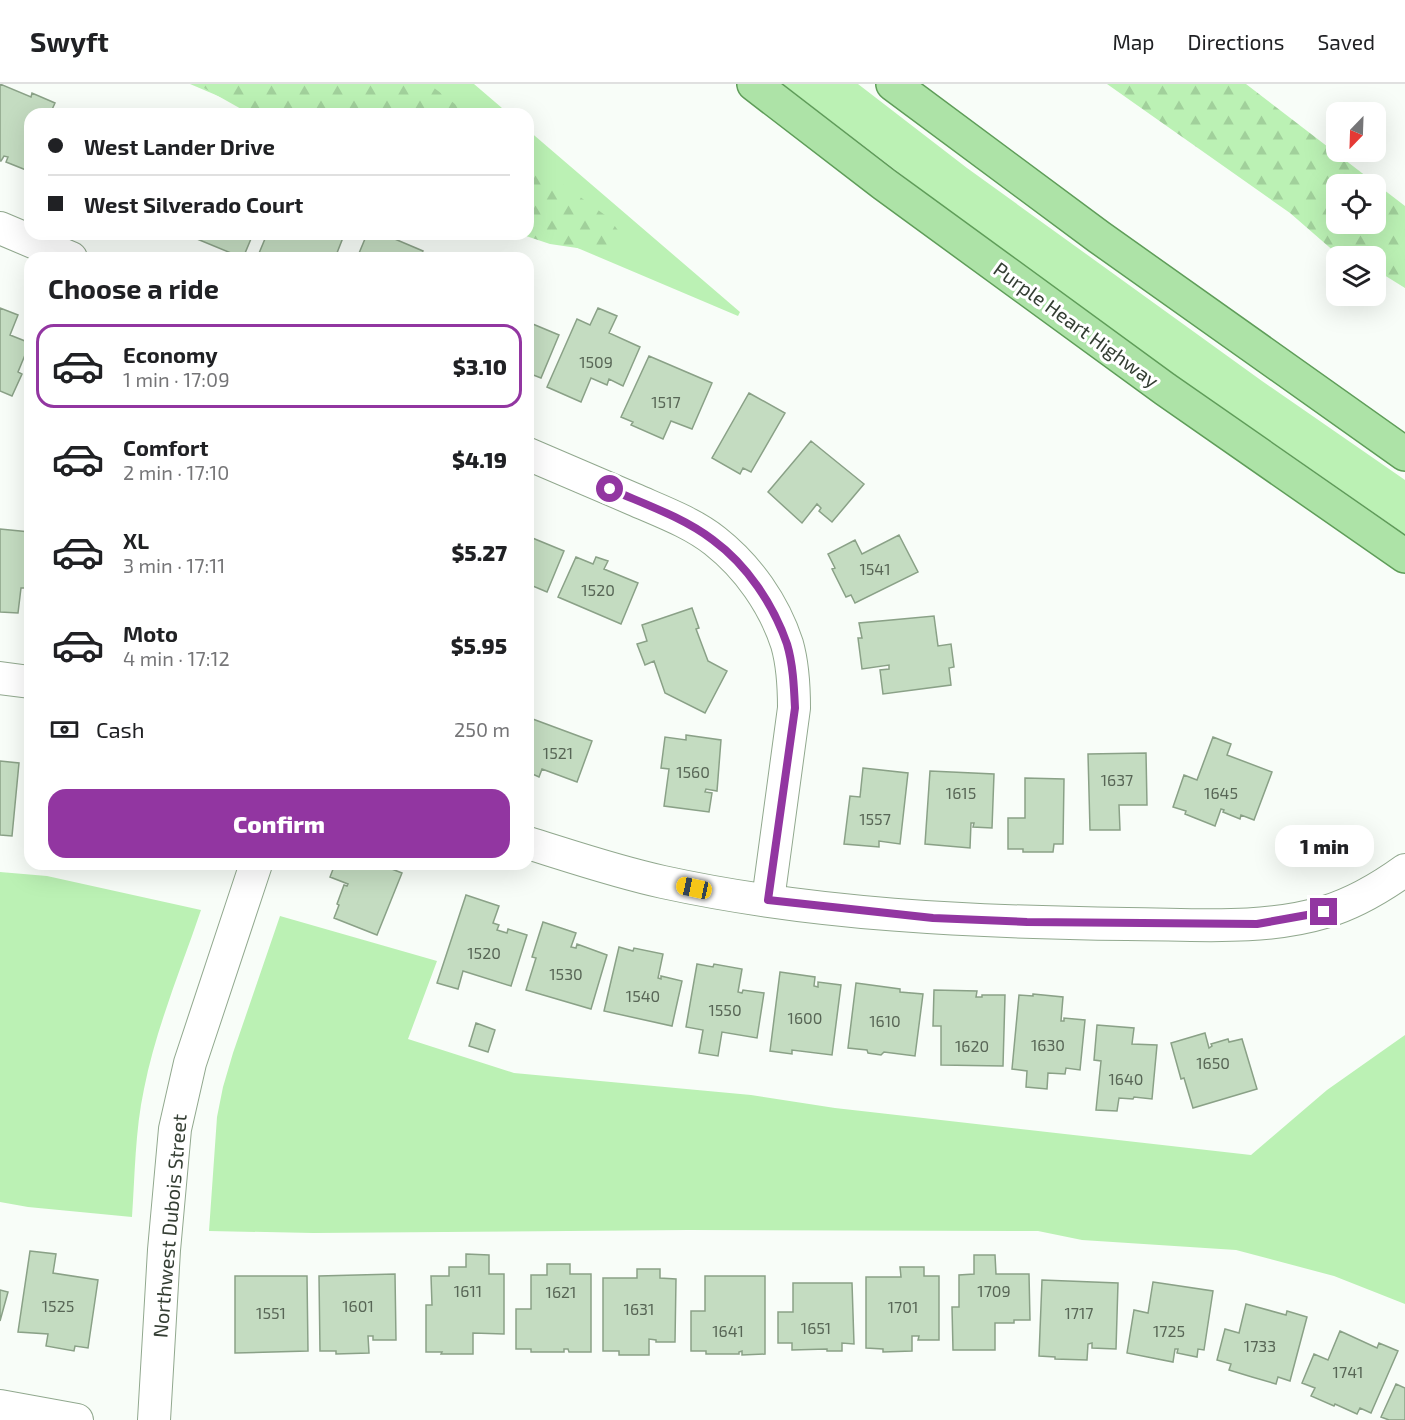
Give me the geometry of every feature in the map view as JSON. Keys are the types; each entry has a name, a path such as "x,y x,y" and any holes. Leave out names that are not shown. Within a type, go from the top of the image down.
{"main road":[{"name":"Purple Heart Highway","path":"754,84 884,184 1155,382 1405,556"},
{"path":"893,84 1099,237 1405,454"}],"street":[{"path":"0,228 24,238"},
{"path":"28,240 57,252"},
{"path":"534,457 651,507 712,539 733,556 764,597 787,645 795,708 768,900"},
{"path":"0,678 24,681"},
{"path":"534,845 611,869 661,881 768,900 933,918 988,921 1257,924 1324,912 1356,900 1405,870"},
{"name":"Northwest Dubois Street","path":"154,1420 164,1250 175,1129 190,1063 254,870"},
{"path":"0,1406 77,1420"}],"green space":[{"path":"190,84 474,84 502,108 247,108"},
{"path":"197,84 429,84 460,108 239,108"},
{"path":"783,84 858,84 967,168 1262,381 1405,480 1405,534 1158,363 923,191"},
{"path":"1107,84 1246,84 1326,145 1326,162 1348,162 1363,174 1326,174 1326,234 1386,234 1386,191 1405,206 1405,288 1386,276 1386,246 1328,246 1290,213"},
{"path":"534,135 740,312 738,316 534,230"},
{"path":"534,163 609,218 625,240 611,253 550,244 534,239"},
{"path":"0,872 47,876 201,910 162,1021 149,1066 139,1121 132,1217 28,1207 0,1202"},
{"path":"280,916 437,961 408,1039 514,1073 751,1095 835,1108 1251,1155 1327,1090 1405,1035 1405,1304 1334,1276 1236,1250 1082,1240 1038,1231 688,1230 313,1233 209,1231 217,1117 223,1087"}],"building":[{"path":"0,84 31,97 32,93 55,103 53,108 24,108 24,169 6,162 8,157 4,156 0,161"},
{"path":"200,240 250,240 246,252 228,252"},
{"path":"264,240 342,240 337,252 260,252"},
{"path":"364,240 397,240 423,251 423,252 360,252"},
{"path":"0,308 18,315 10,335 24,341 24,358 18,372 22,374 12,396 0,391"},
{"path":"598,308 617,316 609,333 640,347 623,386 609,379 607,385 591,378 581,402 547,387 577,319 590,325"},
{"path":"534,325 559,335 541,378 534,375"},
{"path":"649,356 712,383 692,429 671,421 663,439 631,425 633,422 621,417"},
{"path":"749,393 785,413 751,472 743,468 740,474 712,458"},
{"path":"811,441 864,484 832,522 819,511 821,508 817,504 802,523 768,492"},
{"path":"0,529 24,531 24,588 21,588 18,613 0,612"},
{"path":"899,535 918,572 855,603 851,595 846,597 832,569 835,568 828,554 855,540 862,554"},
{"path":"534,539 564,551 547,592 534,587"},
{"path":"576,557 593,564 596,557 608,561 604,569 638,583 621,624 558,597"},
{"path":"692,608 699,628 696,629 708,661 727,671 705,713 665,693 654,661 645,665 637,644 647,641 642,625"},
{"path":"934,616 938,646 951,644 954,667 949,668 951,685 883,694 880,670 889,669 889,665 862,669 858,638 862,638 859,623"},
{"path":"534,719 592,741 577,782 542,769 539,777 534,775"},
{"path":"686,735 721,740 717,791 706,789 705,792 712,793 709,812 664,806 669,769 661,768 665,737 686,740"},
{"path":"1213,737 1231,744 1227,755 1272,772 1254,820 1241,815 1240,819 1221,809 1215,826 1173,807 1184,775 1197,780"},
{"path":"1146,753 1147,805 1119,805 1120,830 1090,830 1088,754"},
{"path":"0,761 19,763 12,836 0,835"},
{"path":"863,768 908,773 900,844 879,841 879,847 844,844 850,796 860,797"},
{"path":"930,771 994,774 992,828 973,827 974,823 971,823 970,848 925,844"},
{"path":"1025,778 1064,779 1063,844 1054,844 1053,852 1023,852 1023,849 1008,849 1008,818 1025,818"},
{"path":"333,870 394,870 402,873 377,935 334,918 344,885 348,884 330,877"},
{"path":"466,895 499,906 493,923 499,925 497,930 507,933 508,929 527,935 511,986 463,971 458,989 437,983"},
{"path":"543,922 576,933 571,947 576,948 577,944 607,955 591,1009 526,990 536,958 532,957"},
{"path":"619,947 663,954 658,978 661,979 661,976 682,981 672,1026 604,1011"},
{"path":"697,964 713,967 714,964 742,969 738,992 742,993 743,990 764,993 757,1038 722,1032 718,1056 699,1053 703,1030 686,1027"},
{"path":"780,972 815,977 814,986 818,987 818,982 841,985 832,1055 792,1050 792,1054 770,1051"},
{"path":"856,983 923,994 915,1056 884,1052 881,1055 868,1053 867,1050 848,1048"},
{"path":"934,990 977,991 976,997 1005,995 1003,1066 941,1065 941,1026 933,1026"},
{"path":"1033,994 1063,997 1061,1021 1064,1021 1064,1018 1085,1020 1080,1070 1066,1068 1065,1074 1048,1073 1047,1089 1026,1087 1027,1071 1012,1069 1019,995 1033,996"},
{"path":"476,1023 495,1030 488,1052 469,1046"},
{"path":"1097,1025 1134,1028 1132,1044 1157,1045 1152,1099 1119,1098 1117,1111 1096,1110 1101,1061 1094,1060"},
{"path":"1205,1033 1209,1048 1211,1044 1228,1039 1229,1042 1242,1039 1257,1089 1193,1108 1184,1078 1181,1079 1171,1043"},
{"path":"30,1251 56,1254 53,1273 98,1280 88,1348 75,1346 74,1351 46,1346 48,1334 18,1332"},
{"path":"466,1254 489,1255 489,1274 504,1274 504,1334 473,1333 473,1354 426,1352 426,1305 432,1305 431,1276 449,1276 449,1267 466,1267"},
{"path":"974,1255 995,1255 996,1274 1029,1274 1030,1320 995,1323 995,1350 953,1350 952,1307 959,1307 959,1275 974,1274"},
{"path":"547,1264 570,1264 570,1274 591,1274 591,1352 569,1352 568,1349 564,1349 564,1352 531,1352 531,1349 516,1349 516,1309 531,1309 531,1275 547,1275"},
{"path":"900,1267 924,1267 924,1276 939,1276 939,1340 918,1340 919,1336 912,1336 912,1351 883,1352 883,1349 866,1348 866,1277 901,1277"},
{"path":"637,1269 660,1269 660,1278 676,1279 675,1342 656,1342 656,1340 649,1339 649,1355 619,1355 619,1351 603,1351 603,1278 637,1278"},
{"path":"395,1274 396,1340 373,1340 373,1336 368,1336 369,1353 336,1354 336,1351 320,1351 319,1276"},
{"path":"235,1276 307,1276 308,1351 235,1353"},
{"path":"705,1276 765,1276 765,1354 742,1355 742,1351 739,1354 706,1354 706,1351 691,1351 691,1311 705,1311"},
{"path":"1042,1280 1118,1283 1116,1349 1092,1348 1092,1343 1088,1344 1087,1360 1039,1356"},
{"path":"1153,1282 1213,1291 1204,1350 1198,1349 1197,1357 1177,1353 1178,1349 1175,1349 1173,1362 1127,1353 1134,1310 1148,1313"},
{"path":"793,1283 852,1283 854,1344 842,1343 842,1351 827,1351 827,1349 792,1350 792,1343 778,1343 778,1312 793,1312"},
{"path":"0,1290 8,1292 0,1321"},
{"path":"1246,1304 1286,1315 1287,1311 1307,1317 1290,1381 1278,1377 1276,1384 1229,1370 1231,1364 1217,1360 1225,1329 1239,1333"},
{"path":"1340,1331 1377,1348 1379,1343 1398,1351 1371,1413 1360,1408 1357,1414 1311,1396 1315,1388 1302,1383 1314,1354 1328,1360"},
{"path":"1396,1384 1405,1388 1405,1420 1389,1420 1381,1417"}],"route":[{"path":"610,489 687,524 712,539 733,556 764,597 787,645 795,708 768,900 933,918 1027,922 1257,924 1324,912"}]}
